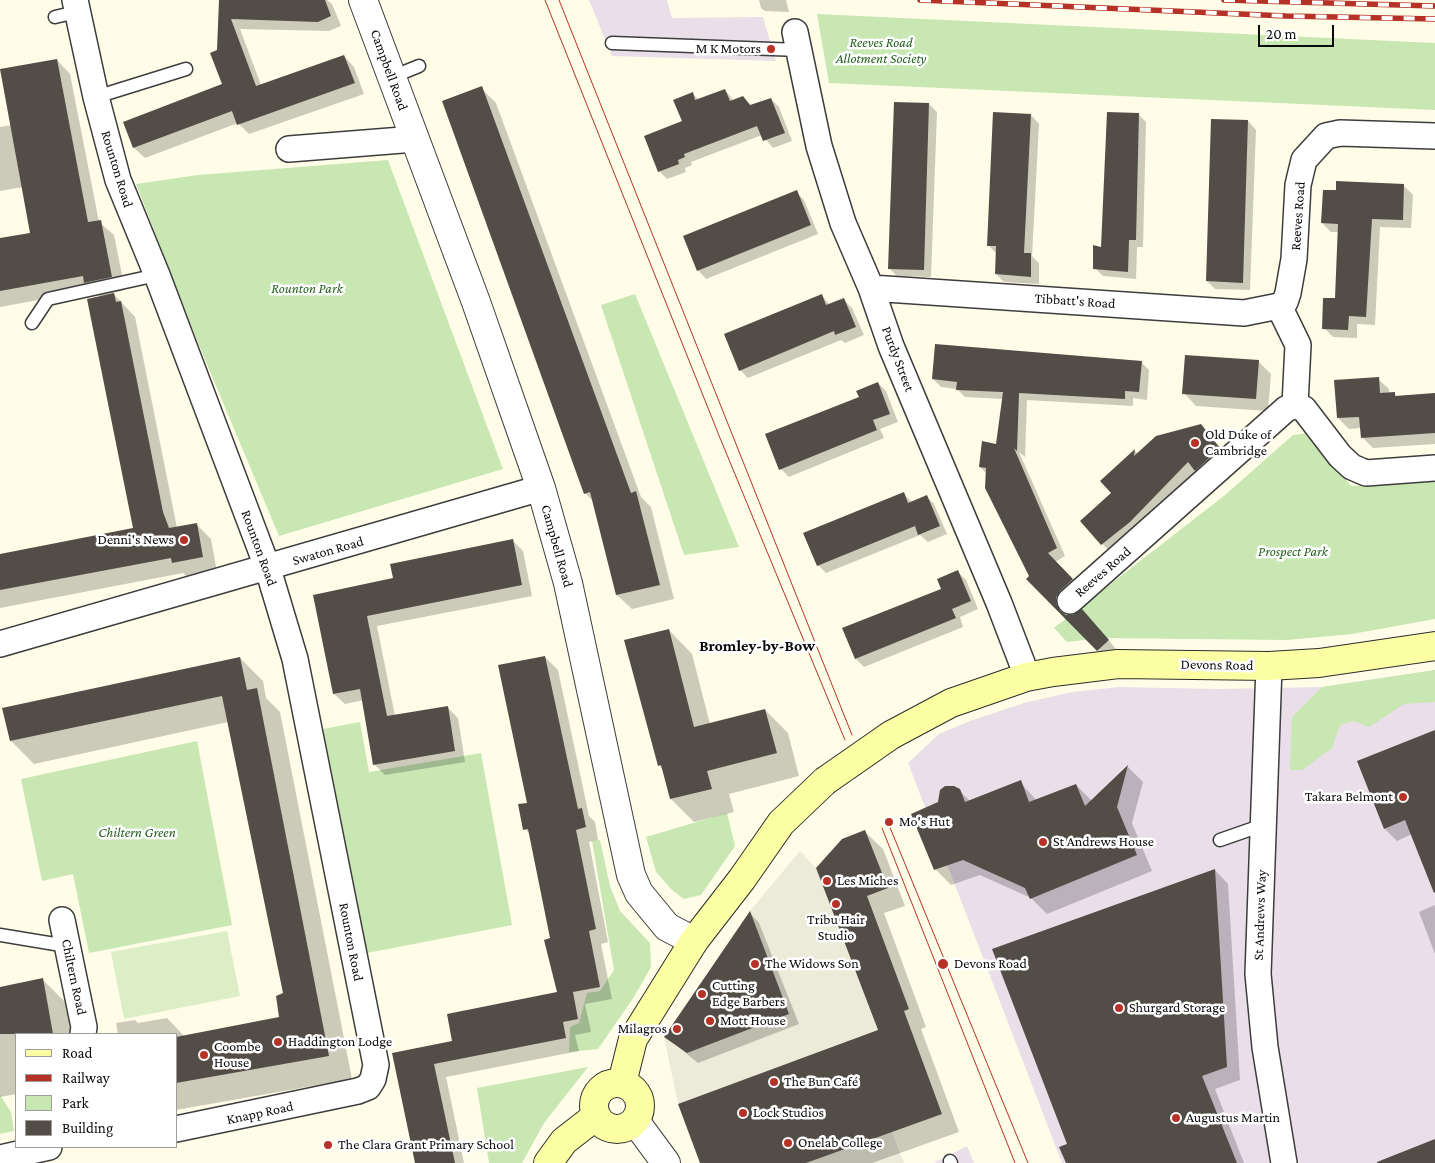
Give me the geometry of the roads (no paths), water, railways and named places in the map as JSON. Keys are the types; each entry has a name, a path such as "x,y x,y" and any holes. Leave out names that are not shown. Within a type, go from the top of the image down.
{"main road":[{"name":"Devons Road","path":"622,1083 633,1039 694,941 742,879 781,823 825,781 891,735 951,703 1026,677 1078,668 1118,664 1269,666 1366,657 1435,646"},
{"path":"612,1083 622,1083 638,1096 640,1109 635,1121 622,1129 614,1130 607,1128 595,1117 593,1106 595,1096 602,1088 612,1083"},
{"path":"548,1163 564,1141 595,1117"}],"street":[{"name":"Campbell Road","path":"363,0 476,302 541,488 568,583 631,875 639,892 667,927 694,941"},
{"name":"Rounton Road","path":"69,9 96,97 120,187 157,276 268,569 295,659 376,1065 373,1078 368,1087 343,1094"},
{"name":"Purdy Street","path":"797,41 819,146 843,223 871,288 891,346 999,603 1026,677"},
{"name":"Reeves Road","path":"1279,306 1285,302 1288,293 1294,259 1298,185 1304,160 1316,146 1326,136 1340,133 1435,136"},
{"path":"289,149 415,140"},
{"name":"Tibbatt's Road","path":"871,288 1244,313 1279,306"},
{"path":"1279,306 1298,345 1295,405 1304,409 1352,468 1366,474 1435,468"},
{"name":"Reeves Road","path":"1070,601 1286,409 1295,405"},
{"name":"Swaton Road","path":"0,644 268,569 541,488"},
{"name":"St Andrews Way","path":"1269,666 1258,974 1265,1047 1284,1163"},
{"name":"Chiltern Road","path":"62,920 84,1027 83,1033"},
{"name":"Knapp Road","path":"178,1129 343,1094"},
{"path":"635,1121 666,1163"},
{"path":"0,1158 45,1148"}],"lane":[{"path":"612,43 797,41"},
{"path":"392,77 419,66"},
{"path":"96,97 186,69"},
{"path":"32,323 48,299 157,276"},
{"path":"1220,840 1263,824"},
{"path":"0,935 67,946"}],"tram line":[{"path":"545,0 720,438 845,740"},
{"path":"559,0 852,735"},
{"path":"889,825 1028,1163"},
{"path":"882,828 1015,1163"}],"railway":[{"path":"920,0 1286,16 1435,19"},
{"path":"1224,0 1435,6"}],"place":[{"name":"M K Motors","path":"771,49"},
{"name":"Old Duke of Cambridge","path":"1195,443"},
{"name":"Denni's News","path":"184,540"},
{"name":"Takara Belmont","path":"1403,797"},
{"name":"Mo's Hut","path":"889,822"},
{"name":"St Andrews House","path":"1043,842"},
{"name":"Les Miches","path":"827,881"},
{"name":"Tribu Hair Studio","path":"836,904"},
{"name":"The Widows Son","path":"755,964"},
{"name":"Devons Road","path":"943,964"},
{"name":"Cutting Edge Barbers","path":"702,994"},
{"name":"Shurgard Storage","path":"1119,1008"},
{"name":"Mott House","path":"710,1021"},
{"name":"Milagros","path":"677,1029"},
{"name":"Haddington Lodge","path":"278,1042"},
{"name":"Coombe House","path":"204,1055"},
{"name":"The Bun Café","path":"774,1082"},
{"name":"Lock Studios","path":"743,1113"},
{"name":"Augustus Martin","path":"1176,1118"},
{"name":"Onelab College","path":"788,1143"},
{"name":"The Clara Grant Primary School","path":"328,1145"}],"district":[{"name":"Bromley-by-Bow","path":"757,646"}],"park label":[{"name":"Reeves Road Allotment Society","path":"881,52"},
{"name":"Rounton Park","path":"307,289"},
{"name":"Prospect Park","path":"1293,552"},
{"name":"Chiltern Green","path":"137,833"}]}
